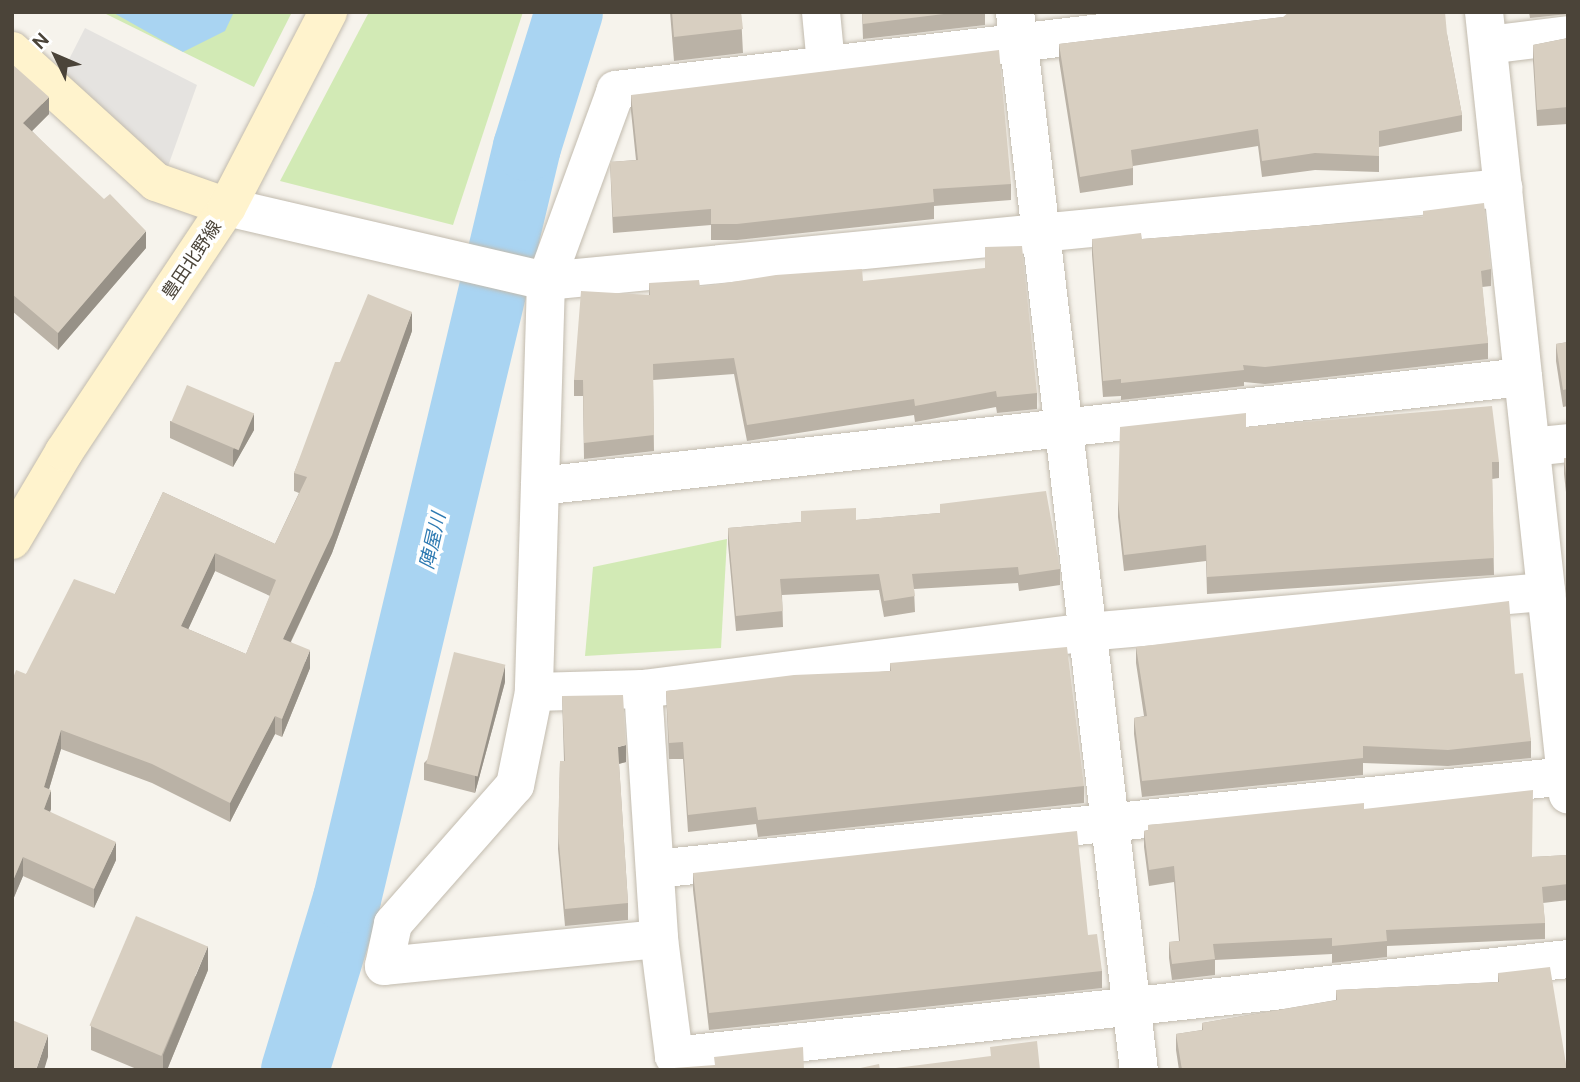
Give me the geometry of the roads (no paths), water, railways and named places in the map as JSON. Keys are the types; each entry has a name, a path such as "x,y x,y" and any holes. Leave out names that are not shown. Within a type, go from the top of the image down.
{"main road":[{"path":"227,207 328,12"},
{"name":"豊田北野線","path":"12,51 156,182 227,207 64,453 12,540"}],"street":[{"path":"821,12 826,65"},
{"path":"659,939 384,965 393,924 514,785 534,692 540,486 532,279 616,90 826,65 1017,27 1280,12"},
{"path":"1017,27 1139,1070"},
{"path":"655,869 1110,823 1567,783 1561,666 1546,592 1486,28 1568,35"},
{"path":"227,207 441,260 532,279 1503,188"},
{"path":"540,486 1523,377"},
{"path":"1531,447 1568,443"},
{"path":"534,692 643,689 1087,632 1546,592"},
{"path":"643,689 659,939 674,1056 1568,959"}],"water":[{"path":"112,12 234,12 225,31 183,52"}],"waterway":[{"name":"陣屋川","path":"295,1070 347,899 527,147 569,12"}]}
